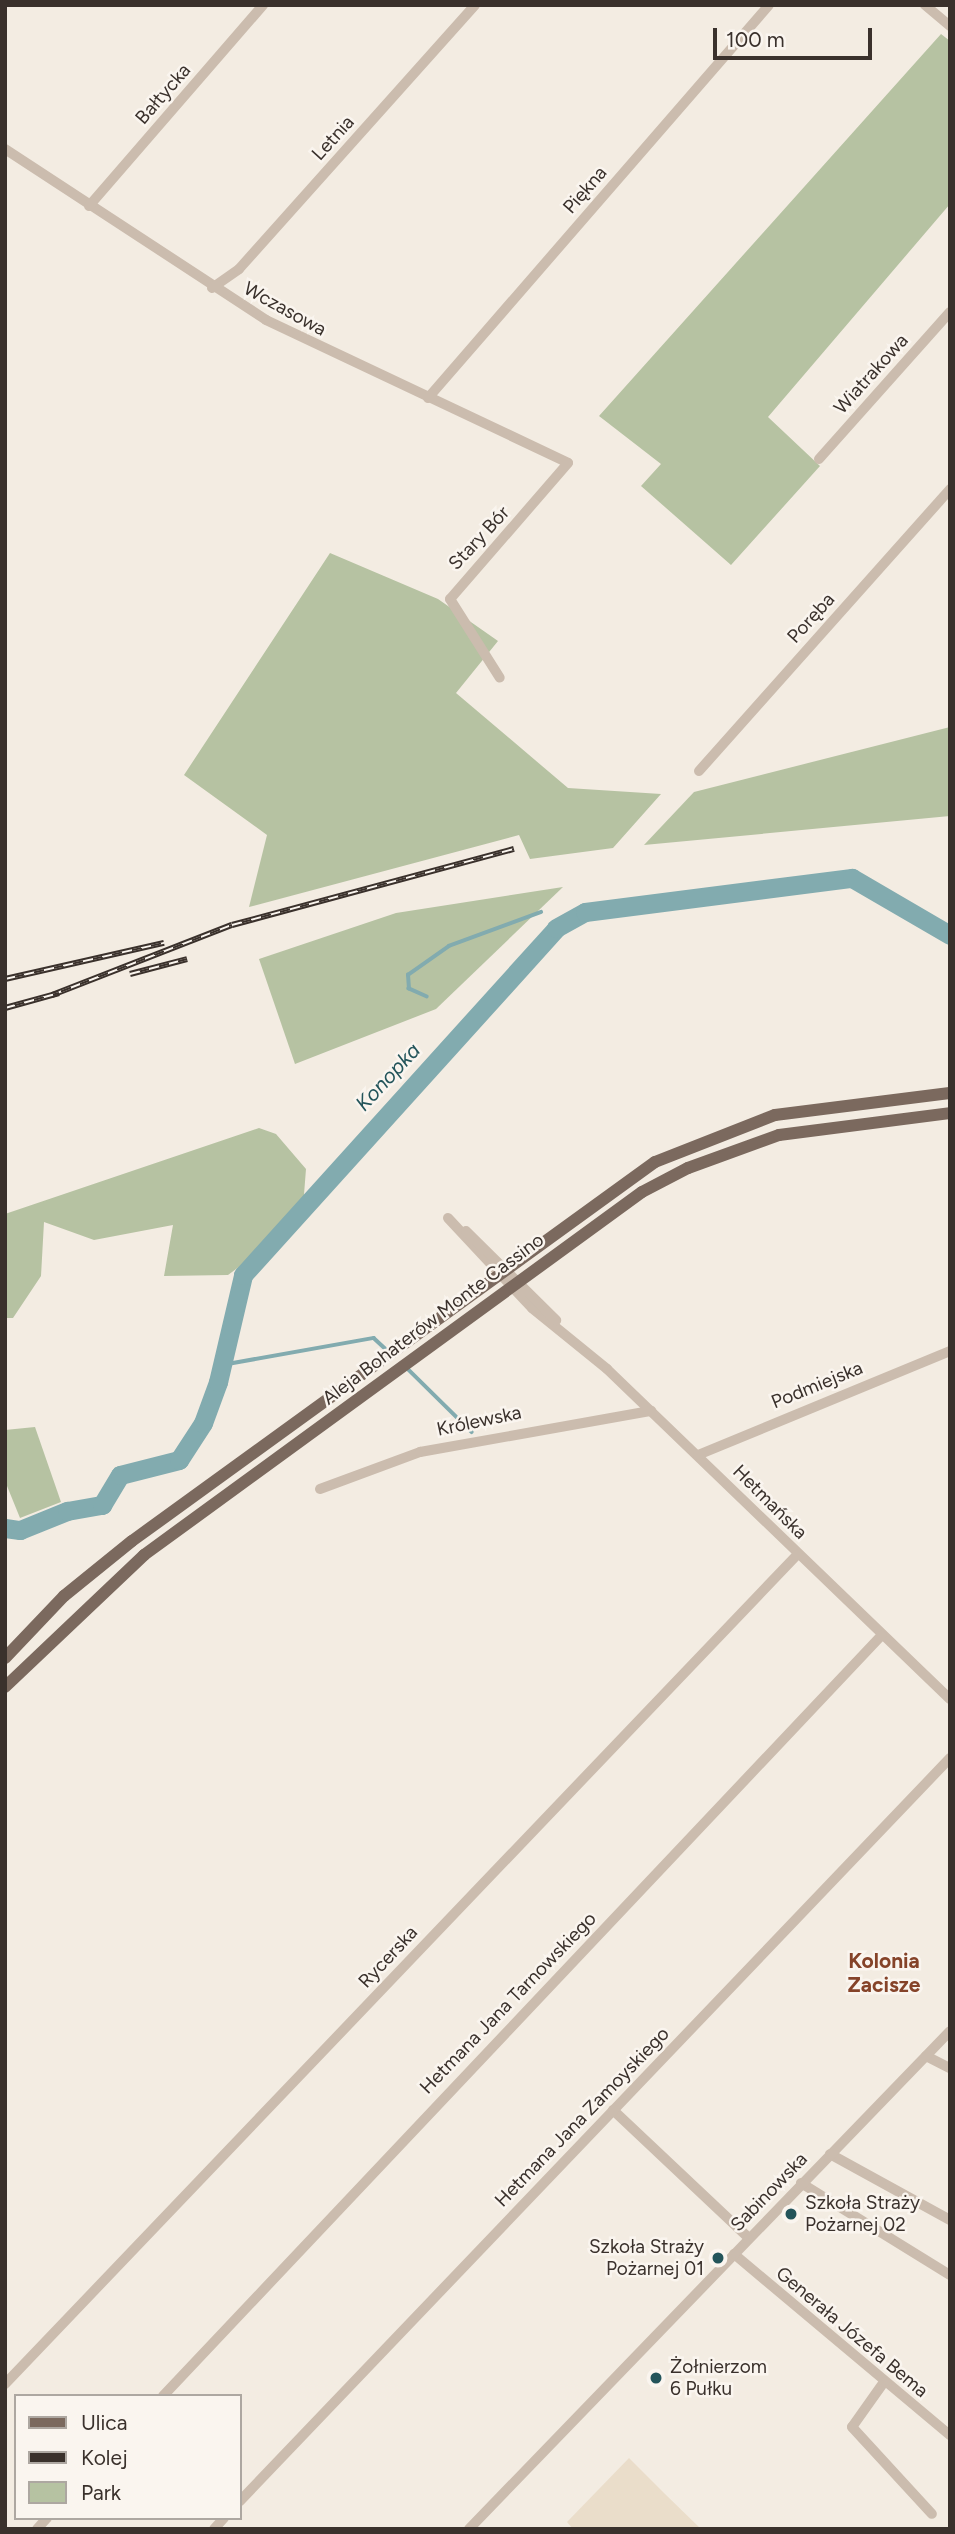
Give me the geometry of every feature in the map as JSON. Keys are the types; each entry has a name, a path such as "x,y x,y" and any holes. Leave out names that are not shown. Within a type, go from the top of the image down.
{"main road":[{"name":"Aleja Bohaterów Monte Cassino","path":"5,1658 64,1596 132,1541 655,1162 726,1130 787,1113 950,1093"},
{"name":"Aleja Bohaterów Monte Cassino","path":"5,1687 144,1555 642,1192 733,1150 840,1124 950,1113"}],"street":[{"name":"Bałtycka","path":"89,206 263,5"},
{"name":"Letnia","path":"212,288 239,269 475,5"},
{"name":"Piękna","path":"428,398 769,5"},
{"path":"925,5 950,26"},
{"name":"Wczasowa","path":"5,149 212,288 323,351 568,463"},
{"name":"Wiatrakowa","path":"819,459 950,312"},
{"name":"Stary Bór","path":"500,678 450,599 568,463"},
{"name":"Poręba","path":"699,771 950,489"},
{"name":"Hetmańska","path":"503,1270 448,1218 698,1455 881,1636 950,1699"},
{"name":"Podmiejska","path":"698,1455 950,1351"},
{"name":"Królewska","path":"320,1489 420,1452 651,1411"},
{"name":"Rycerska","path":"5,2384 797,1555"},
{"name":"Hetmana Jana Tarnowskiego","path":"165,2394 881,1636"},
{"name":"Hetmana Jana Zamoyskiego","path":"242,2499 950,1758"},
{"name":"Sabinowska","path":"469,2529 950,2031"},
{"path":"926,2056 950,2068"},
{"path":"613,2110 749,2238"},
{"path":"830,2154 950,2220"},
{"path":"801,2183 950,2275"},
{"name":"Generała Józefa Bema","path":"734,2254 950,2435"},
{"path":"884,2382 852,2427 932,2514"}],"green space":[{"path":"941,34 950,41 950,204 768,417 820,466 731,565 641,486 661,464 599,416"},
{"path":"330,553 438,599 498,641 456,693 568,788 661,794 613,848 530,859 519,835 249,907 267,835 184,775"},
{"path":"950,727 950,816 644,845 694,792"},
{"path":"563,887 436,1009 295,1064 259,959 396,913"},
{"path":"259,1128 276,1134 306,1169 302,1220 228,1275 164,1276 173,1225 94,1240 44,1222 41,1276 13,1318 5,1318 5,1214"},
{"path":"35,1427 61,1502 20,1518 5,1481 5,1430"}],"shaded area":[{"path":"629,2458 701,2529 573,2529 567,2522"}],"waterway":[{"name":"Konopka","path":"5,1528 20,1530 67,1511 102,1505 120,1475 179,1460 203,1423 218,1382 243,1275 556,928 585,912 852,878 950,935"},
{"path":"427,997 409,989 408,975 449,946 541,912"},
{"path":"222,1365 374,1338 388,1351"},
{"path":"407,1368 472,1432"}],"railway":[{"path":"52,995 232,925 514,849"},
{"path":"5,979 164,943"},
{"path":"130,974 187,959"},
{"path":"5,1008 59,993"}],"place":[{"name":"Szkoła Straży Pożarnej 02","path":"791,2214"},
{"name":"Szkoła Straży Pożarnej 01","path":"718,2258"},
{"name":"Żołnierzom 6 Pułku","path":"656,2378"}],"district":[{"name":"Kolonia Zacisze","path":"884,1973"}]}
